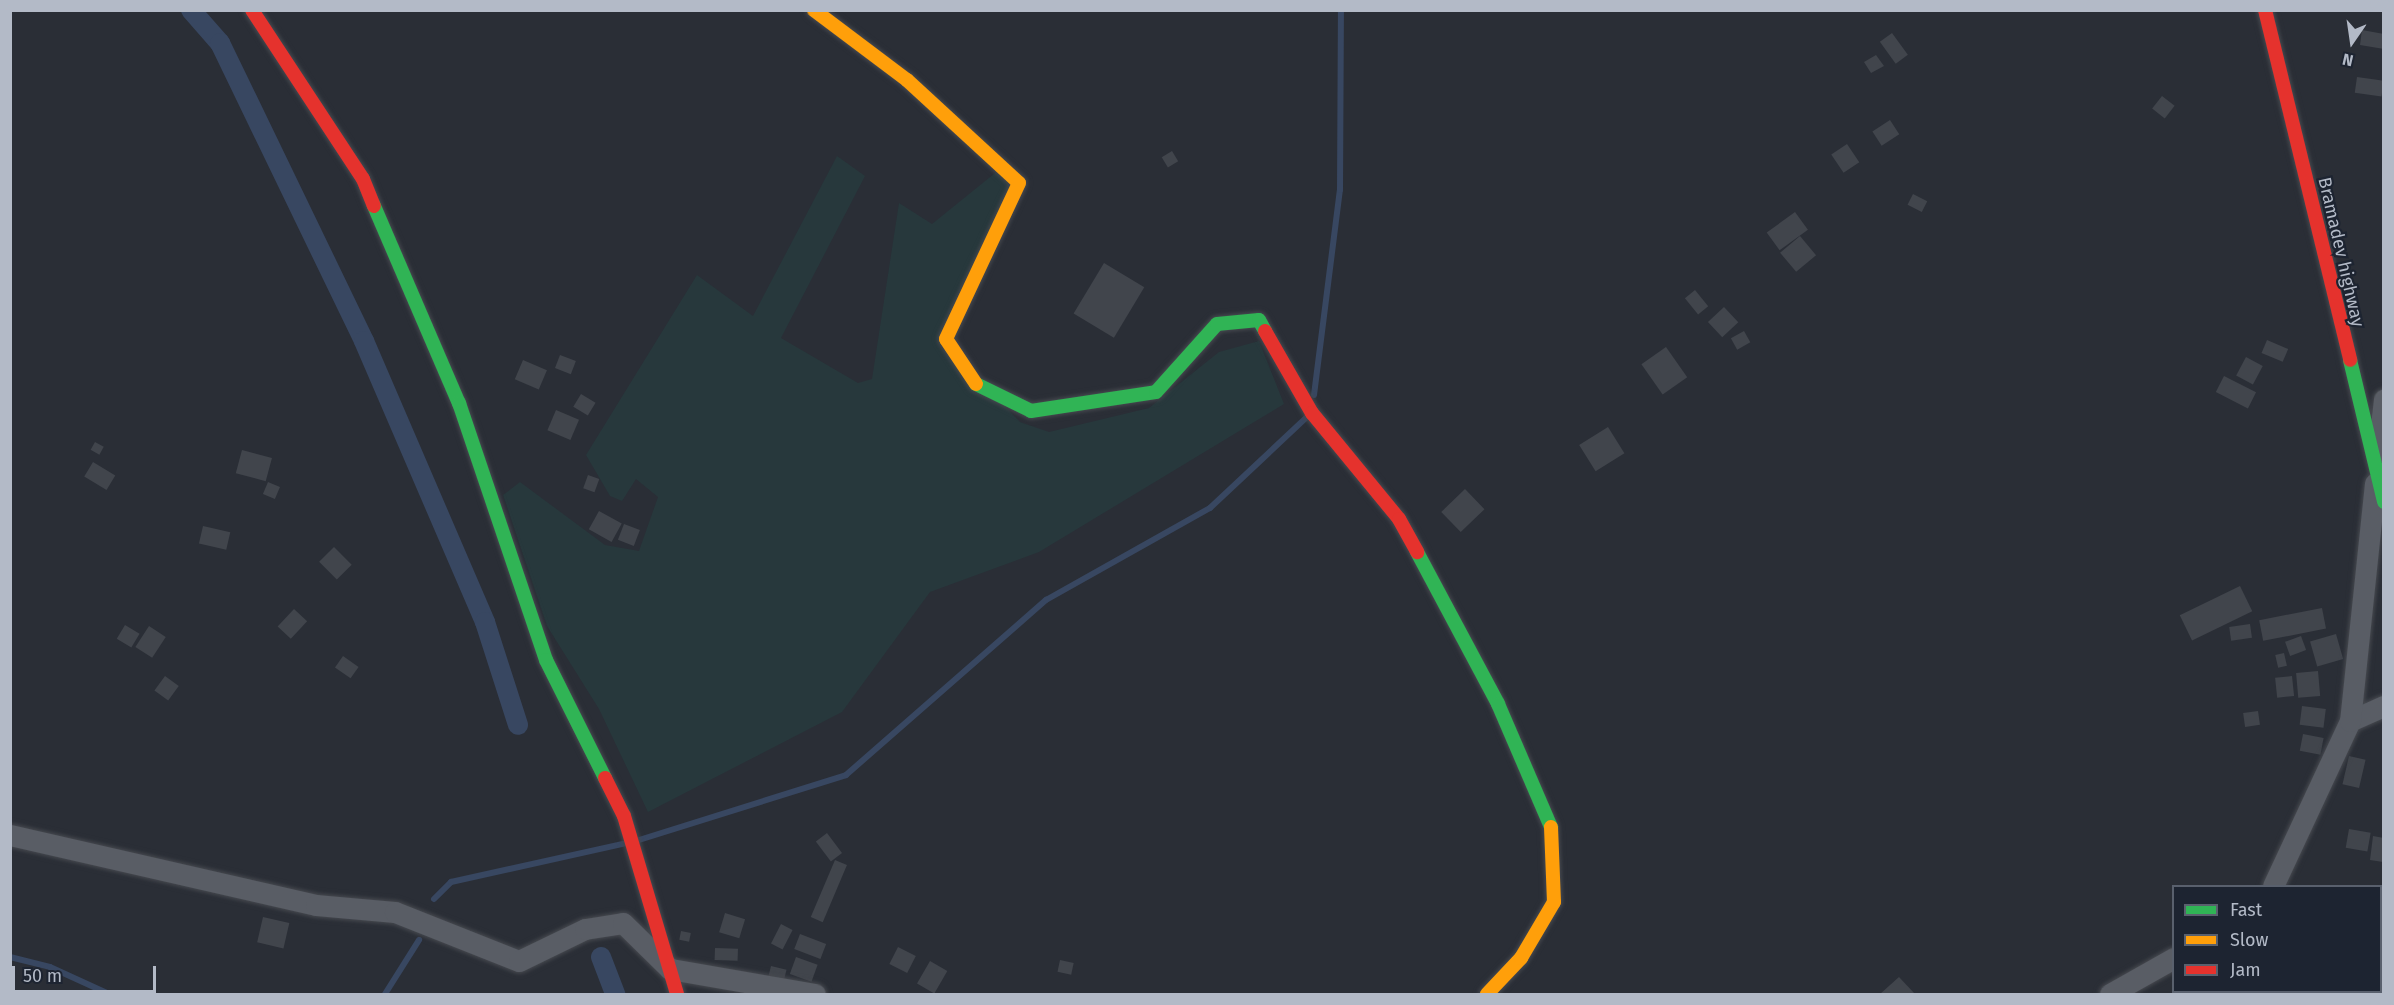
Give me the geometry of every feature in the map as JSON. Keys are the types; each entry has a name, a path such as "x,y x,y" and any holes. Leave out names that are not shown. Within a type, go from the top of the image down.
{"street":[{"path":"252,10 363,179 459,403 546,660 624,816 677,994"},
{"path":"814,10 907,80 1019,183 946,339 975,383 1031,411 1156,392 1217,324 1259,320 1312,413 1399,519 1498,704 1551,824 1554,902 1521,958 1487,994"},
{"name":"Bramadev highway","path":"2265,10 2376,477 2384,502"},
{"path":"2273,885 2350,721 2384,399"},
{"path":"2350,721 2384,706"},
{"path":"10,835 316,905 395,912 519,961 585,929 623,923 670,969 815,994"},
{"path":"2110,994 2172,959"}],"shaded area":[{"path":"837,156 865,176 781,338 858,383 872,379 899,203 932,224 1000,169 1013,186 939,339 1020,422 1049,432 1149,408 1219,352 1259,341 1284,404 1039,552 930,592 842,712 648,812 599,709 547,626 503,495 520,482 605,545 639,551 658,497 636,479 622,501 610,496 586,455 697,275 753,316"}],"building":[{"path":"2362,30 2384,34 2384,49 2360,45"},
{"path":"1892,33 1908,55 1896,64 1880,42"},
{"path":"1876,55 1884,66 1871,73 1864,62"},
{"path":"2357,77 2384,81 2382,97 2355,93"},
{"path":"2162,96 2175,106 2165,118 2152,109"},
{"path":"1890,120 1899,134 1882,146 1872,131"},
{"path":"1847,144 1859,162 1844,173 1831,155"},
{"path":"1172,151 1178,161 1168,167 1162,157"},
{"path":"1913,194 1927,201 1922,212 1908,205"},
{"path":"1795,212 1808,230 1780,250 1767,233"},
{"path":"1800,236 1816,255 1796,272 1780,253"},
{"path":"1104,263 1144,287 1114,338 1074,314"},
{"path":"1695,290 1708,306 1698,315 1685,298"},
{"path":"1724,307 1738,322 1722,337 1708,322"},
{"path":"1744,331 1750,342 1737,350 1731,338"},
{"path":"2267,340 2288,349 2283,362 2262,353"},
{"path":"1666,347 1687,377 1663,395 1641,364"},
{"path":"560,355 576,361 571,374 555,368"},
{"path":"2246,357 2263,366 2253,384 2236,376"},
{"path":"523,360 547,370 539,389 515,379"},
{"path":"2224,376 2256,392 2248,408 2216,392"},
{"path":"581,394 596,403 588,416 573,407"},
{"path":"556,410 579,420 570,440 547,430"},
{"path":"1608,427 1624,453 1596,471 1579,445"},
{"path":"95,442 104,447 99,455 91,450"},
{"path":"242,450 272,458 266,481 236,473"},
{"path":"93,462 115,475 107,490 84,477"},
{"path":"588,475 599,479 594,492 583,488"},
{"path":"268,482 280,487 275,499 263,494"},
{"path":"1465,489 1484,509 1461,532 1441,512"},
{"path":"599,511 622,524 612,542 589,529"},
{"path":"624,524 640,530 634,546 618,540"},
{"path":"203,526 230,532 226,550 199,544"},
{"path":"334,547 352,565 337,580 319,562"},
{"path":"2240,586 2252,611 2192,641 2180,615"},
{"path":"2322,608 2326,629 2263,641 2259,620"},
{"path":"294,609 307,621 291,639 278,627"},
{"path":"2250,624 2252,638 2231,641 2229,627"},
{"path":"125,625 140,634 131,647 117,639"},
{"path":"149,626 166,637 152,658 135,647"},
{"path":"2336,634 2343,659 2317,666 2310,641"},
{"path":"2301,636 2306,650 2290,656 2285,642"},
{"path":"2284,653 2287,666 2278,668 2275,655"},
{"path":"343,656 359,667 351,678 335,667"},
{"path":"2318,671 2320,696 2298,698 2296,673"},
{"path":"165,676 179,686 168,701 154,691"},
{"path":"2292,676 2294,696 2277,698 2275,678"},
{"path":"2302,706 2326,709 2324,728 2300,725"},
{"path":"2258,711 2260,725 2245,727 2243,713"},
{"path":"2303,734 2324,738 2320,755 2300,751"},
{"path":"2349,756 2366,760 2359,788 2342,784"},
{"path":"2349,829 2371,833 2367,852 2346,848"},
{"path":"827,833 842,853 831,861 816,841"},
{"path":"2373,836 2384,838 2383,862 2370,860"},
{"path":"835,860 847,865 823,922 811,917"},
{"path":"725,913 745,919 739,938 719,932"},
{"path":"263,917 289,923 283,948 257,942"},
{"path":"781,924 793,930 783,950 771,944"},
{"path":"681,931 691,933 689,942 679,940"},
{"path":"800,934 826,944 820,959 794,949"},
{"path":"898,947 916,956 907,973 889,964"},
{"path":"715,948 738,949 738,961 715,960"},
{"path":"796,957 818,965 811,982 790,974"},
{"path":"1060,960 1074,963 1071,975 1058,972"},
{"path":"930,961 947,971 934,994 917,984"},
{"path":"771,966 787,970 784,980 769,976"},
{"path":"1899,977 1915,994 1880,994"}],"waterway":[{"path":"191,10 220,43 364,341 485,622 518,725"},
{"path":"1314,395 1340,190 1341,10"},
{"path":"639,840 846,775 1046,600 1210,508 1306,418"},
{"path":"434,899 451,882 623,844"},
{"path":"385,994 419,940"},
{"path":"10,957 50,967 109,994"},
{"path":"601,957 615,994"}],"traffic: fast":[{"path":"374,206 459,403 546,660 605,778"},
{"path":"976,384 1031,411 1156,392 1217,324 1259,320 1265,331"},
{"path":"2350,360 2384,502"},
{"path":"1417,552 1498,704 1551,827"}],"traffic: slow":[{"path":"814,10 907,80 1019,183 946,339 976,384"},
{"path":"1487,994 1521,958 1554,902 1551,827"}],"traffic: jam":[{"path":"252,10 363,179 374,206"},
{"path":"2265,10 2350,360"},
{"path":"1265,331 1312,413 1399,519 1417,552"},
{"path":"605,778 624,816 677,994"}]}
